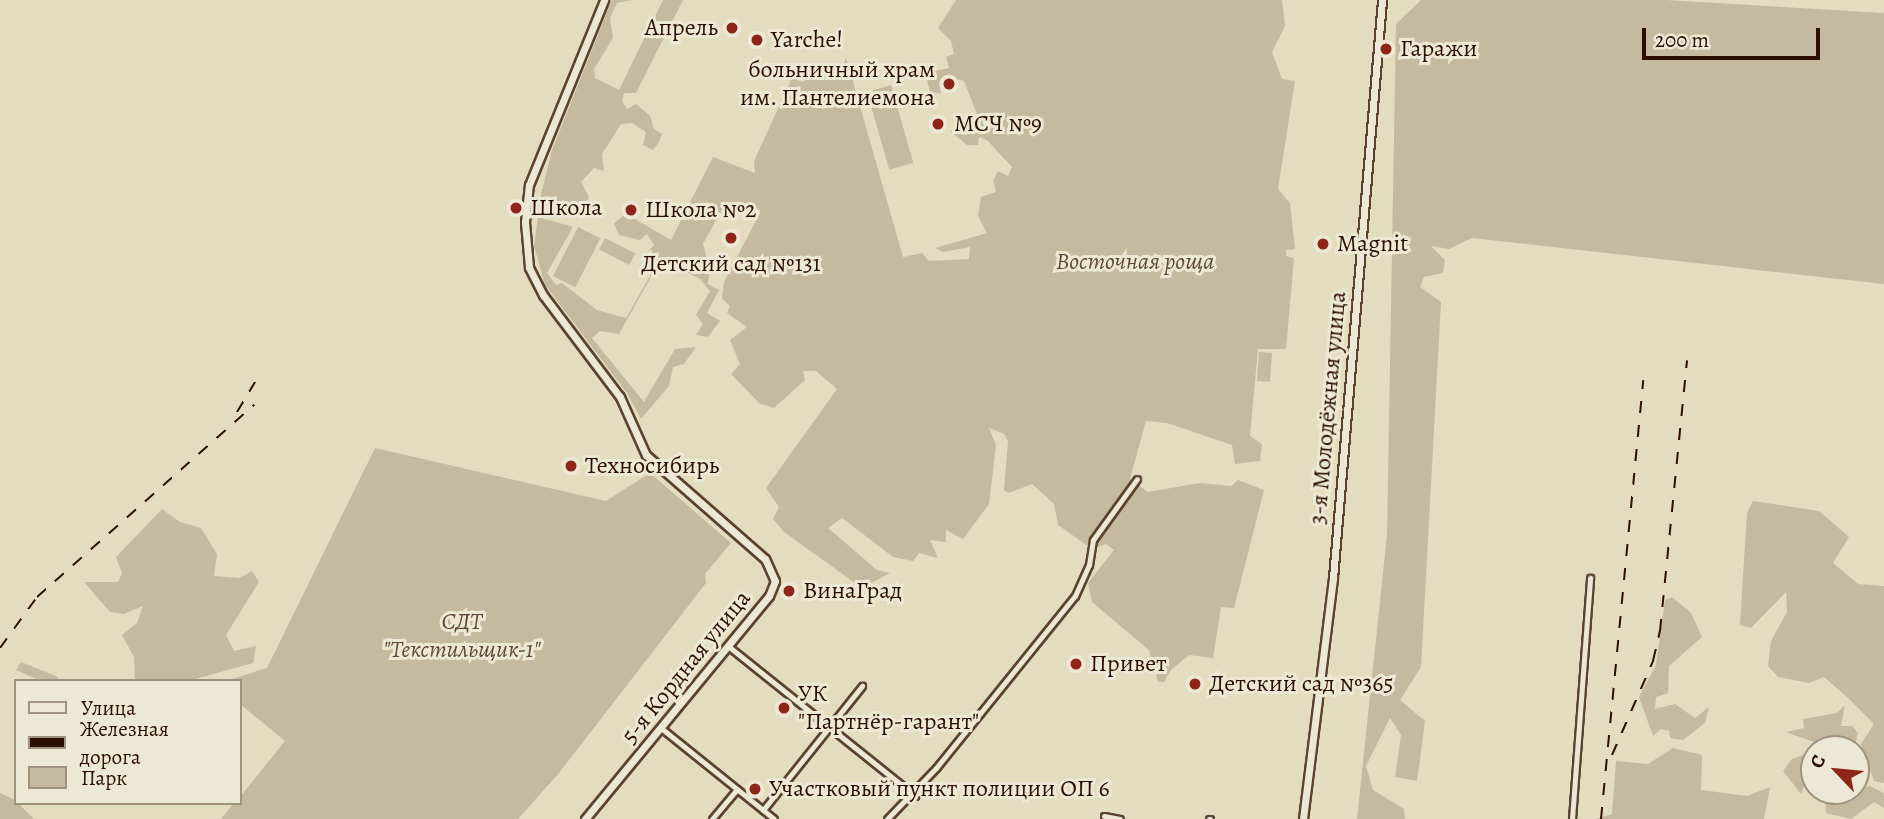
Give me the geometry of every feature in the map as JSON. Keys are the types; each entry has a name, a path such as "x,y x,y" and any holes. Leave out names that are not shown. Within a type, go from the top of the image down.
{"main road":[{"name":"5-я Кордная улица","path":"585,819 769,596 775,581 765,559 646,455 620,397 543,295 529,267 525,222 530,186 604,0"},
{"name":"3-я Молодёжная улица","path":"1303,819 1333,578 1382,0"}],"street":[{"path":"887,819 914,795 1075,596 1089,565 1093,540 1137,479"},
{"path":"1572,819 1590,578"},
{"path":"728,646 914,795"},
{"path":"763,810 862,687"},
{"path":"661,728 774,819"},
{"path":"712,819 737,789"},
{"path":"1104,816 1119,819"}],"green space":[{"path":"612,0 632,0 617,3 610,18 613,38 594,69 595,78 619,90 663,0 683,0 636,93 624,93 622,101 627,109 636,104 650,116 654,129 662,134 653,150 643,145 646,132 632,123 621,124 602,154 604,171 594,168 581,182 589,197 579,216 538,207 552,150"},
{"name":"Восточная роща","path":"956,0 1282,0 1285,26 1272,52 1282,79 1295,81 1278,189 1290,203 1295,249 1286,250 1286,256 1294,258 1286,349 1258,349 1250,436 1262,444 1260,461 1235,464 1232,445 1167,423 1146,421 1130,479 1148,492 1200,483 1231,486 1238,480 1264,490 1234,608 1221,607 1213,658 1189,655 1171,670 1164,682 1158,682 1149,650 1092,602 1088,583 1114,550 1106,544 1092,549 1058,525 1054,504 1032,484 1009,493 1004,490 1008,441 1004,434 989,428 996,445 989,504 963,539 946,530 946,542 930,540 938,558 919,553 913,561 893,557 842,518 828,528 877,570 890,573 862,588 784,532 773,519 779,507 766,488 837,389 816,371 803,371 805,380 774,408 759,403 731,374 740,364 730,340 747,327 727,313 730,306 722,298 724,282 760,213 756,207 740,202 722,209 703,244 710,268 708,284 719,290 707,313 720,321 708,337 696,335 703,324 696,315 710,291 700,279 661,259 619,334 600,331 592,338 644,402 675,349 696,347 684,364 673,367 669,386 641,419 627,393 545,285 534,246 538,217 573,227 547,273 556,285 562,283 597,310 626,318 654,269 644,257 654,245 647,234 640,240 619,235 614,223 626,214 671,240 713,157 755,173 754,161 792,78 802,82 845,62 846,57 903,257 922,253 929,261 969,259 970,247 943,252 935,248 987,233 978,216 981,197 996,192 993,181 998,171 1008,176 1012,167 987,140 979,137 978,145 967,145 950,131 982,127 964,81 953,78 939,82 941,94 930,92 925,73 949,68 946,57 954,54 951,41 938,28"},
{"path":"1421,0 1666,0 1884,13 1884,284 1472,238 1449,249 1431,246 1445,260 1443,273 1424,277 1420,287 1441,302 1421,667 1400,700 1425,721 1417,781 1395,777 1401,735 1390,718 1366,766 1373,790 1404,809 1405,819 1357,819 1387,535 1396,24"},
{"path":"891,85 913,163 889,170 867,92"},
{"path":"578,227 600,238 575,287 553,276"},
{"path":"605,238 635,253 629,265 599,250"},
{"path":"1259,352 1272,353 1270,382 1257,381"},
{"name":"СДТ \"Текстильщик-1\"","path":"375,448 606,501 650,473 731,543 705,574 706,583 559,773 518,819 221,819 232,805 242,805 242,795 285,741 242,706 242,679 232,679 267,668"},
{"path":"1753,501 1819,511 1849,537 1833,563 1858,584 1884,586 1884,783 1874,781 1870,770 1870,735 1867,735 1874,724 1824,677 1809,683 1778,677 1768,666 1771,641 1787,612 1786,592 1751,628 1740,625 1747,513"},
{"path":"162,509 180,522 201,528 217,554 214,576 240,578 252,571 259,582 226,635 234,651 256,646 253,663 195,679 135,679 134,657 122,635 137,623 143,606 124,614 110,612 84,582 118,582 122,573 116,557"},
{"path":"1672,597 1691,613 1702,637 1669,666 1668,693 1656,697 1655,709 1675,704 1695,718 1709,707 1705,723 1683,740 1670,738 1669,731 1661,729 1653,736 1639,697 1656,665 1665,600"},
{"path":"21,662 59,679 36,679 16,670"},
{"path":"1845,705 1841,726 1852,726 1858,735 1800,737 1786,732 1804,728 1803,719 1837,713"},
{"path":"1673,748 1702,755 1701,790 1747,796 1770,787 1764,819 1596,819 1612,814 1616,761 1648,764"},
{"path":"1800,756 1800,793 1783,771 1792,759"},
{"path":"1870,786 1884,793 1884,808 1874,802 1870,805"},
{"path":"0,793 14,800 14,805 20,805 34,819 0,819"},
{"path":"1826,805 1870,805 1851,819 1826,813"}],"railway":[{"path":"1612,755 1653,661 1660,631 1687,360"},
{"path":"1601,819 1643,380"},
{"path":"237,412 255,382"},
{"path":"0,648 37,597 254,405"}],"place":[{"name":"Апрель","path":"732,28"},
{"name":"Yarche!","path":"757,40"},
{"name":"Гаражи","path":"1386,49"},
{"name":"больничный храм им. Пантелиемона","path":"949,84"},
{"name":"МСЧ №9","path":"938,124"},
{"name":"Школа","path":"516,208"},
{"name":"Школа №2","path":"631,210"},
{"name":"Детский сад №131","path":"731,238"},
{"name":"Magnit","path":"1323,244"},
{"name":"Техносибирь","path":"571,466"},
{"name":"ВинаГрад","path":"789,591"},
{"name":"Привет","path":"1076,664"},
{"name":"Детский сад №365","path":"1195,684"},
{"name":"УК \"Партнёр-гарант\"","path":"784,708"},
{"name":"Участковый пункт полиции ОП 6","path":"755,789"}]}
